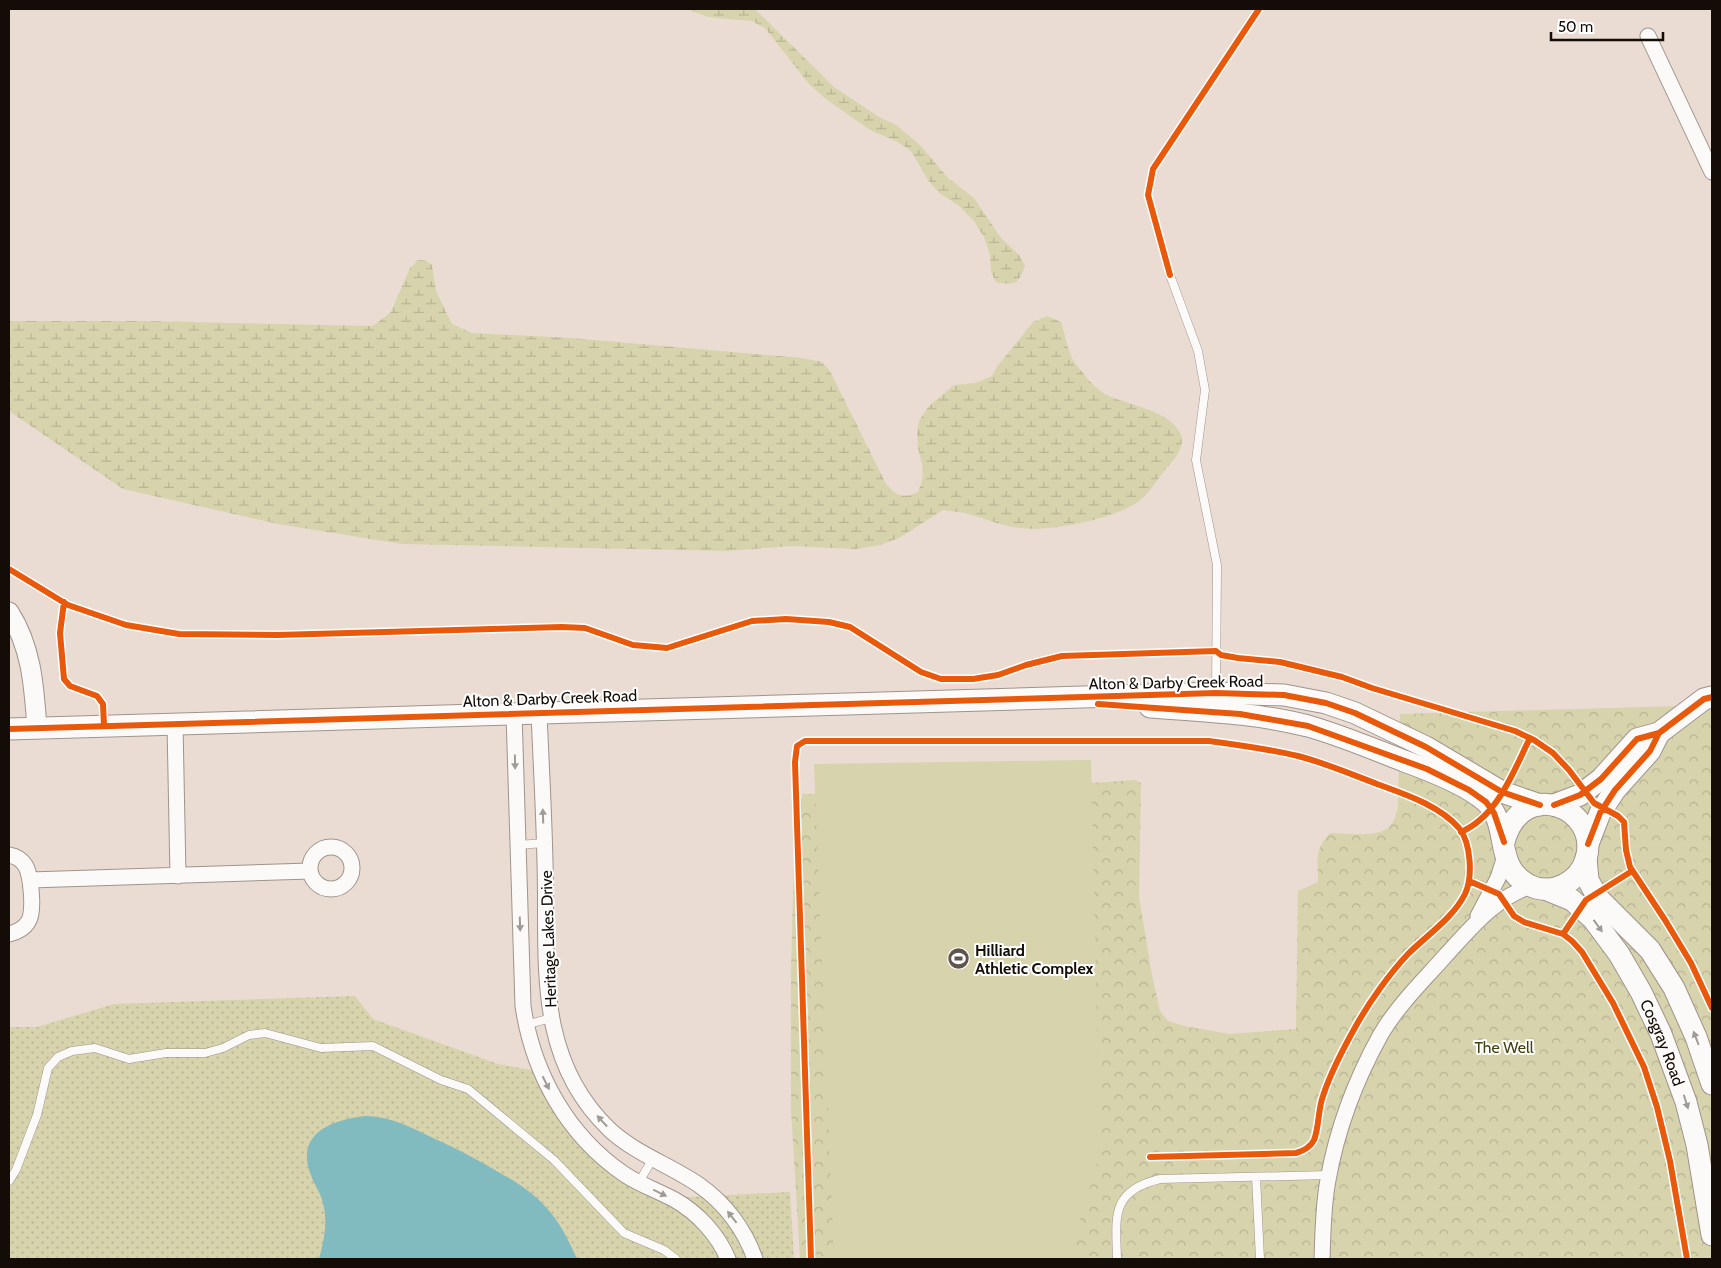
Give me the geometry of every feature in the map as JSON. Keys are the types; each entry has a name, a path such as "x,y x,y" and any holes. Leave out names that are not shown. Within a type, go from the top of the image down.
{"main road":[{"name":"Alton & Darby Creek Road","path":"37,728 1216,693 1284,695 1326,703 1355,713 1426,747 1502,792 1547,805"},
{"path":"1659,732 1650,751 1615,790 1600,814 1580,871 1571,881 1558,887 1538,888 1519,880 1510,869 1504,849 1508,829 1515,817 1526,809 1580,795 1601,779 1637,739 1659,732 1704,699 1712,697"},
{"name":"Alton & Darby Creek Road","path":"1028,698 1240,714 1308,726 1427,769 1469,790 1486,802 1494,813 1504,849"},
{"path":"9,728 37,728"},
{"path":"1547,805 1567,810 1578,819 1585,831 1587,851"},
{"name":"Cosgray Road","path":"1587,851 1588,880 1598,898 1650,950 1674,988 1696,1037 1712,1084"},
{"name":"Cosgray Road","path":"1538,888 1572,900 1593,919 1619,954 1641,992 1661,1034 1686,1102 1696,1145 1712,1235"}],"street":[{"path":"1648,36 1712,172"},
{"path":"9,612 17,625 28,654 34,684 37,728"},
{"name":"Heritage Lakes Drive","path":"539,712 548,983 551,1018 564,1067 587,1104 610,1130 652,1160 700,1186 723,1206 743,1233 755,1259"},
{"name":"Heritage Lakes Drive","path":"514,713 522,985 526,1025 537,1063 553,1097 566,1117 595,1150 625,1174 676,1201 696,1216 708,1228 728,1259"},
{"path":"175,724 178,876"},
{"path":"1474,924 1498,878 1504,849"},
{"path":"9,855 16,856 26,865 30,880 32,912 29,921 21,930 9,934"},
{"path":"30,880 310,871"},
{"path":"1322,1259 1323,1220 1329,1174 1338,1137 1353,1092 1382,1033 1407,999 1474,924 1503,900 1519,890 1538,888"}],"lane":[{"path":"1170,275 1198,351 1205,390 1196,460 1217,565 1216,693"},
{"path":"518,845 544,844"},
{"path":"526,1025 551,1018"},
{"path":"9,1181 16,1170 37,1115 48,1068 58,1057 72,1051 95,1048 129,1059 166,1053 205,1053 223,1048 249,1035 265,1032 321,1048 373,1046 441,1080 468,1089 554,1160 624,1233 664,1250 676,1259"},
{"path":"639,1182 652,1160"},
{"path":"1117,1259 1117,1209 1124,1198 1147,1182 1160,1179 1329,1174"},
{"path":"1256,1177 1260,1259"}],"green space":[{"path":"687,9 755,9 834,87 879,117 896,125 921,146 948,178 974,198 1001,238 1019,255 1025,266 1018,280 1007,284 996,282 991,272 990,255 984,237 974,221 958,205 939,193 928,180 911,151 898,142 870,130 826,99 809,84 765,28 752,21 708,17"},
{"path":"418,260 425,260 432,265 436,291 452,324 472,333 571,338 802,358 822,362 830,371 886,484 897,494 904,496 918,492 922,481 923,468 918,448 917,432 919,421 928,407 954,385 976,383 992,376 996,368 1033,322 1047,316 1061,322 1073,360 1095,386 1109,396 1147,409 1166,418 1179,431 1182,442 1181,447 1153,487 1138,502 1114,514 1098,519 1048,528 1014,527 965,513 943,510 899,538 880,545 855,549 791,546 727,551 402,544 278,524 123,489 9,411 9,321 146,321 373,326 391,312 410,268"},
{"name":"The Well","path":"1712,705 1712,1259 800,1259 791,1109 791,968 795,830 798,808 803,794 975,791 1135,780 1141,783 1139,897 1160,1011 1168,1021 1184,1026 1229,1034 1296,1029 1298,891 1318,882 1319,850 1330,833 1375,833 1388,828 1392,824 1398,807 1400,714"},
{"name":"Hilliard Athletic Complex","path":"1091,760 1100,1154 1077,1230 1077,1259 834,1259 814,764"},
{"path":"355,996 373,1019 498,1064 541,1072 582,1137 670,1198 790,1192 794,1259 9,1259 9,1027 37,1027 114,1004"}],"water":[{"path":"367,1116 385,1118 410,1127 468,1155 523,1187 543,1204 554,1217 577,1259 319,1259 325,1231 325,1218 321,1196 307,1161 308,1148 312,1139 330,1125"}],"cycle path":[{"path":"1170,275 1148,195 1153,169 1259,9"},
{"path":"9,569 68,605 126,625 179,634 277,635 562,627 585,628 633,645 667,648 752,621 786,619 829,622 850,627 921,672 941,679 973,679 998,675 1026,665 1062,656 1216,651 1221,655 1280,662 1342,677 1372,688 1515,731 1534,740 1553,753 1569,770 1594,803 1618,816 1624,822 1626,850 1630,867 1691,963 1712,1008"},
{"path":"64,602 60,633 64,679 70,686 97,696 103,704 104,726"},
{"path":"9,729 1216,693 1284,695 1326,703 1355,713 1426,747 1502,792 1540,805"},
{"path":"1554,805 1580,795 1601,779 1637,739 1659,733 1704,699 1712,697"},
{"path":"1098,704 1240,714 1308,726 1427,769 1469,790 1486,802 1494,813 1504,842"},
{"path":"1588,844 1600,813 1615,790 1650,751 1659,733"},
{"path":"1461,832 1474,825 1495,804 1530,738"},
{"path":"811,1259 795,762 797,746 805,741 1209,741 1254,747 1328,765 1421,801 1442,813 1459,828 1466,842 1470,860 1468,887 1465,894 1447,919 1401,962 1362,1015 1330,1077 1321,1101 1316,1135 1310,1145 1296,1153 1150,1157"},
{"path":"1563,934 1586,900 1632,871"},
{"path":"1469,881 1499,894 1514,916 1524,922 1563,934 1572,941 1582,952 1613,1003 1644,1067 1657,1107 1670,1161 1687,1259"}],"place":[{"name":"Hilliard Athletic Complex","path":"959,959"}]}
